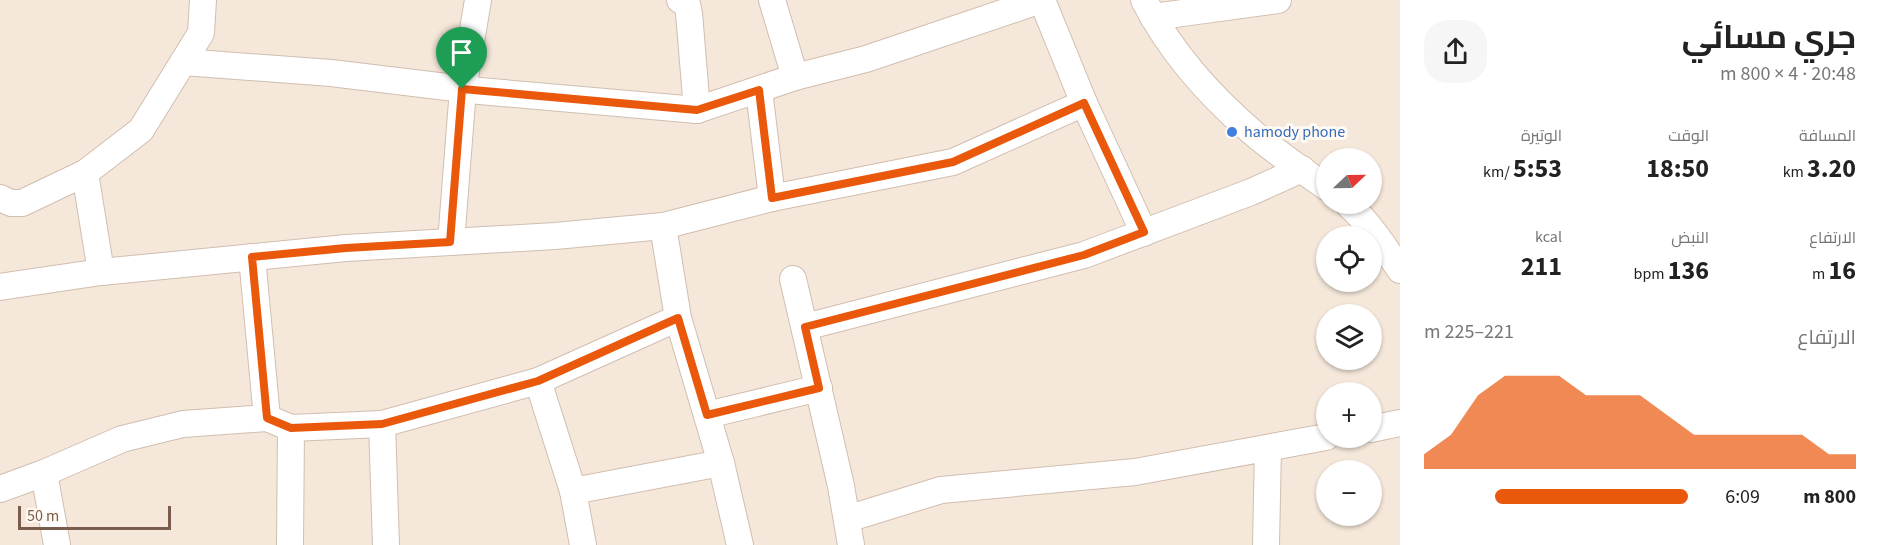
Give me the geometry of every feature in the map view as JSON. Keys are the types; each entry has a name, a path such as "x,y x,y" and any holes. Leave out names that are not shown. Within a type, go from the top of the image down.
{"street":[{"path":"0,198 11,203 22,203 85,173 141,130 201,33 204,0"},
{"path":"450,242 462,89 478,0"},
{"path":"680,0 687,4 690,13 697,110"},
{"path":"772,0 795,77"},
{"path":"183,62 331,73 462,89 697,110 1042,0 1084,103 1144,232"},
{"path":"1278,0 1148,8 1170,43 1208,90 1252,133 1316,180"},
{"path":"759,90 772,198"},
{"path":"0,287 101,272 346,248 555,237 663,226 772,198 953,162 1084,103"},
{"path":"805,327 1084,255 1251,192 1302,169"},
{"path":"85,173 101,272"},
{"path":"1359,214 1377,235 1400,270"},
{"path":"663,226 678,318 721,464 740,545"},
{"path":"252,257 279,423 290,545"},
{"path":"793,279 819,388 851,545"},
{"path":"0,489 44,473 122,439 183,424 382,424 538,381 678,318"},
{"path":"538,381 573,491 583,545"},
{"path":"707,415 819,388"},
{"path":"1382,427 1400,423"},
{"path":"382,424 386,545"},
{"path":"847,519 941,490 1135,472 1316,439"},
{"path":"1266,545 1268,448"},
{"path":"573,491 721,464"},
{"path":"44,473 57,545"}],"shaded area":[{"path":"0,0 1400,0 1400,545 0,545"}],"place":[{"name":"hamody phone","path":"1232,132"}],"route":[{"path":"462,89 697,110 759,90 772,198 953,162 1084,103 1144,232 1084,255 805,327 819,388 707,415 678,318 538,381 382,424 291,428 267,418 252,257 346,248 450,242 462,89"}]}
